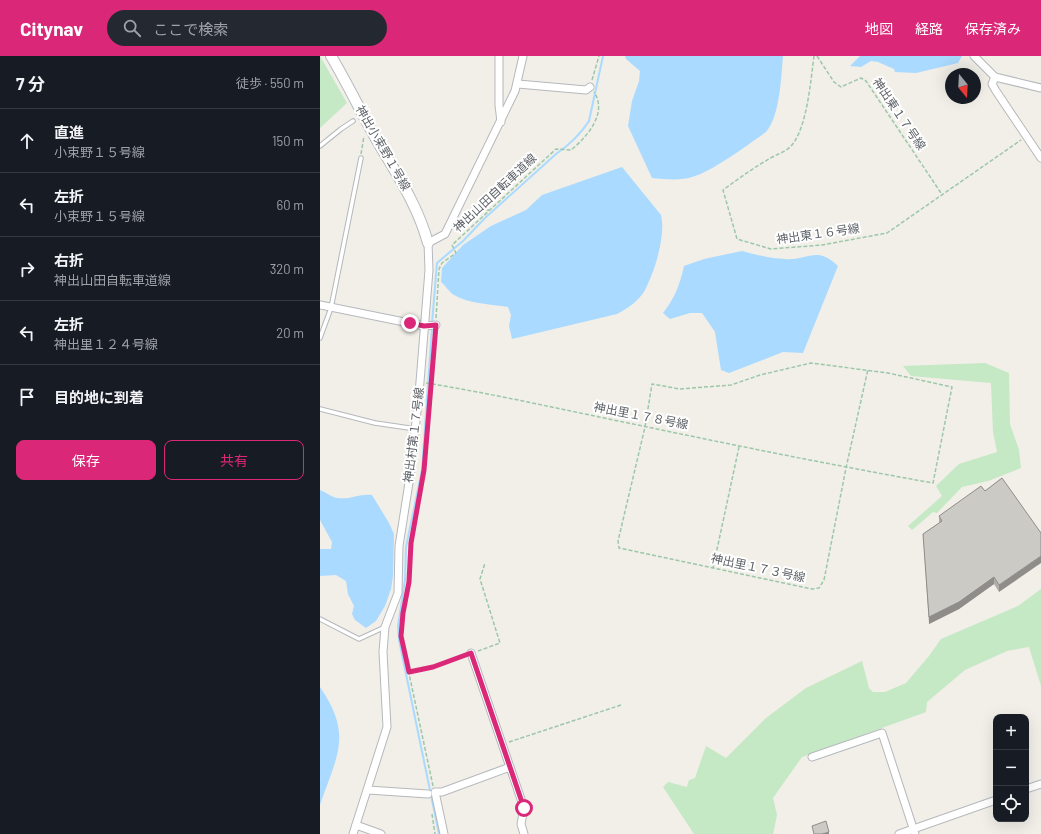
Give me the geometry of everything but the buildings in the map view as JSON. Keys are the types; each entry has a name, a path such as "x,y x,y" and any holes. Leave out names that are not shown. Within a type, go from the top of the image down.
{"street":[{"name":"神出小束野１号線","path":"332,56 366,121 414,202 423,223 428,243"},
{"path":"499,56 498,105 501,122"},
{"path":"428,243 445,234 501,122 518,84 523,56"},
{"path":"974,56 995,77 1041,88"},
{"path":"995,77 992,84 996,92 1041,158"},
{"path":"518,84 586,90 590,87"},
{"name":"神出村第１７号線","path":"353,834 387,727 383,652 385,627 398,593 399,546 416,429 429,270 428,243"},
{"path":"320,305 424,326 436,325"},
{"path":"471,653 524,808 521,824 524,834"},
{"path":"812,757 882,733 914,831"},
{"path":"368,790 432,793 442,792 510,767"},
{"path":"1029,788 1041,784"},
{"path":"432,793 444,834"},
{"path":"899,834 914,831 993,801"},
{"path":"356,825 381,834"}],"lane":[{"path":"320,146 353,121"},
{"path":"320,338 331,308 361,158"},
{"path":"320,409 375,423 416,429"},
{"path":"320,619 359,639 385,627"}],"path":[{"path":"590,87 599,56"},
{"name":"神出東１６号線","path":"814,56 811,74 811,91 798,136 790,147 723,190 737,239 771,249 822,245 887,233 941,194 1027,136"},
{"name":"神出東１７号線","path":"818,56 834,82 841,87 861,78 866,81 941,194"},
{"name":"神出山田自転車道線","path":"432,793 401,636 403,613 409,582 411,543 424,470 432,384 439,269 442,263 456,253 452,245 489,210 556,149 571,150 592,129 598,112 598,98 590,87"},
{"path":"361,158 364,136"},
{"path":"445,234 450,232 471,216 484,210 489,210"},
{"path":"645,427 652,384 680,389 732,385 760,375 811,363 868,369"},
{"name":"神出里１７８号線","path":"432,384 846,468 933,483 952,387 868,369"},
{"name":"神出里１７３号線","path":"645,427 618,541 619,548 812,589 819,588 824,580 846,468 868,369"},
{"path":"713,568 740,446"},
{"path":"409,672 433,667 500,643 480,579 485,563"},
{"path":"503,744 622,706"}],"green space":[{"path":"320,56 347,103 320,128"},
{"path":"985,363 1009,373 1010,424 1019,450 1021,468 988,481 962,487 937,513 933,512 912,530 908,526 942,496 936,486 959,464 997,452 993,432 991,383 911,376 903,366"},
{"path":"1041,589 1041,686 1029,647 1007,651 965,670 927,702 926,712 802,757 773,798 777,815 773,834 694,834 663,787 668,782 687,787 689,780 695,778 706,746 726,758 766,718 806,688 862,661 869,688 873,692 885,692 906,683 941,639 1018,606"}],"water":[{"path":"625,56 783,56 779,96 771,125 766,132 720,164 700,174 683,179 652,178 628,126 632,101 639,81 640,71 626,59"},
{"path":"860,56 962,56 958,63 916,73 895,72 894,69 878,62 871,61 861,67 850,66"},
{"path":"622,167 661,215 662,223 661,243 656,263 645,290 640,298 633,304 617,314 512,339 509,326 511,315 508,307 473,302 460,298 452,294 441,282 442,268 463,245 491,226 526,210 542,195"},
{"path":"742,251 785,259 818,255 824,256 838,266 803,353 783,352 729,373 721,370 715,332 702,313 690,313 670,319 663,313 671,302 676,291 684,266 704,259"},
{"path":"320,490 337,498 372,495 394,534 393,576 391,589 385,606 376,621 366,628 355,620 352,614 354,606 348,594 346,581 336,575 320,576 320,549 331,549 332,542 320,520"},
{"path":"320,687 330,704 336,719 339,732 339,745 332,772 320,805"}],"waterway":[{"path":"432,323 437,263 463,241 485,218 582,131 589,121 603,56"},
{"path":"432,328 422,470 406,547 405,580 398,626 399,640 439,834"}],"route":[{"path":"410,323 424,326 436,325 424,470 421,494 411,543 409,582 403,613 401,636 409,672 433,667 471,653 524,808"}]}
